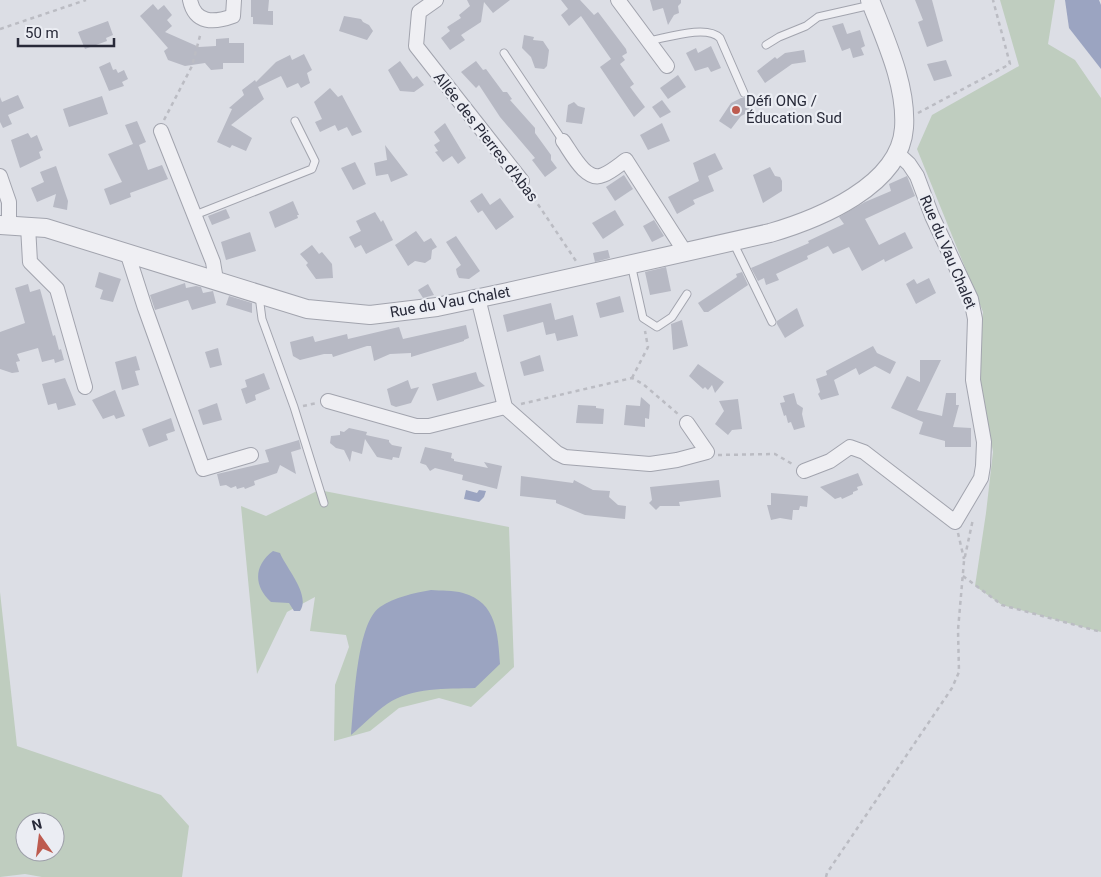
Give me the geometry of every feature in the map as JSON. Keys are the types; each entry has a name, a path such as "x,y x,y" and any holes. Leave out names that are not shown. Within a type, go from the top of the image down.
{"street":[{"path":"190,0 197,16 206,21 219,21 233,16 234,0"},
{"name":"Allée des Pierres d'Abas","path":"436,0 419,12 416,46 522,181"},
{"path":"618,0 667,66"},
{"name":"Rue du Vau Chalet","path":"4,225 46,228 307,309 370,315 437,307 733,242 796,225 852,197 882,175 898,153 903,137 904,121 898,80 871,2"},
{"path":"161,131 213,262 216,280"},
{"path":"563,141 587,173 594,177 602,176 626,160 685,252"},
{"name":"Rue du Vau Chalet","path":"898,153 917,176 932,216 971,299 975,319 973,380 984,442 981,478 955,522"},
{"path":"0,176 9,202 4,225"},
{"path":"28,226 27,250 30,262 57,289 85,387"},
{"path":"128,252 145,308 203,469 251,455"},
{"path":"478,298 505,407 550,448 565,457 650,464 677,460 707,452 687,423"},
{"path":"328,401 416,426 429,426 505,407"},
{"path":"804,470 830,461 850,447 864,452 955,522"}],"lane":[{"path":"766,45 778,37 806,26 818,17 871,2"},
{"path":"649,41 698,32 713,32 720,38 744,93"},
{"path":"504,53 563,141"},
{"path":"195,215 312,168 314,161 295,121"},
{"path":"733,242 772,322"},
{"path":"631,264 643,318 657,327 672,317 687,294"},
{"path":"259,294 262,319 294,407 324,503"}],"path":[{"path":"0,29 86,0"},
{"path":"904,121 1010,64 993,0"},
{"path":"161,131 165,113 192,66 196,48 206,21"},
{"name":"Allée des Pierres d'Abas","path":"522,181 584,276"},
{"path":"632,378 648,347 643,318"},
{"path":"505,407 632,378 643,384 687,423"},
{"path":"294,407 328,401"},
{"path":"707,452 722,457 775,454 804,470"},
{"path":"826,877 952,688 959,672 958,630 964,561 974,515"},
{"path":"955,522 964,561"},
{"path":"963,576 1002,605 1101,632"}],"green space":[{"path":"1000,0 1055,0 1048,44 1075,60 1101,98 1101,632 1002,605 975,586 993,452 977,362 983,312 917,149 932,115 1019,66"},
{"path":"319,490 509,527 514,667 471,707 439,698 399,708 370,731 334,741 335,685 349,647 346,635 310,631 315,597 287,612 257,674 241,506 266,516"},
{"path":"0,592 17,746 161,795 189,826 182,877 42,877 25,874 0,877"}],"water":[{"path":"1065,0 1099,0 1101,5 1101,69 1069,28"},
{"path":"466,490 477,493 479,490 486,491 484,497 479,502 464,499"},
{"path":"273,551 280,553 300,590 303,605 300,611 294,611 289,603 271,602 261,589 258,576 259,569"},
{"path":"431,590 463,593 474,597 483,604 494,621 500,664 475,688 430,690 407,694 397,698 382,708 351,735 355,686 361,647 372,616 380,607 398,598"}],"building":[{"path":"251,0 269,0 268,11 273,11 273,25 253,24"},
{"path":"467,0 510,0 493,13 484,2 481,22 461,35 465,40 450,50 441,38 450,31 447,27 461,18 459,15 470,6"},
{"path":"561,0 580,0 594,15 598,12 626,49 627,53 622,56 625,60 620,64 634,84 630,87 645,107 634,117 600,67 611,59 581,16 569,26 561,15 568,9"},
{"path":"650,0 681,0 678,6 679,13 674,15 668,25 663,8 653,11"},
{"path":"915,0 932,0 943,41 927,47 918,22 923,20"},
{"path":"153,4 158,10 164,5 172,15 167,20 172,26 165,32 199,47 216,46 216,39 229,38 229,43 244,43 244,63 223,63 223,69 211,70 205,63 185,66 168,60 164,51 168,48 140,16"},
{"path":"344,16 361,19 369,25 373,31 367,40 339,31"},
{"path":"108,21 113,35 106,38 107,41 85,49 78,32"},
{"path":"843,23 847,34 860,30 865,46 861,48 864,55 853,58 850,48 842,51 832,26"},
{"path":"524,35 534,37 533,40 543,41 549,50 547,66 544,69 535,68 531,57 522,48"},
{"path":"711,46 721,68 711,72 708,67 695,71 686,53 696,48 698,53"},
{"path":"804,50 806,62 792,64 765,83 757,71 775,57 777,59 785,53"},
{"path":"304,54 312,70 307,73 310,83 301,88 298,83 287,88 281,76 258,87 264,99 231,125 252,138 246,151 232,145 230,148 217,142 232,109 229,108 244,95 242,90 255,80 256,82 276,62 290,55 292,60"},
{"path":"946,60 952,76 934,81 927,64"},
{"path":"400,61 413,79 417,76 424,85 414,92 400,91 388,70"},
{"path":"476,61 483,70 486,69 503,92 507,92 512,99 510,100 535,128 535,133 551,155 551,160 557,168 545,177 532,160 535,158 500,117 479,85 476,88 461,72"},
{"path":"110,62 113,70 116,69 118,73 124,70 128,79 122,82 124,86 109,91 99,67"},
{"path":"678,75 686,87 668,99 660,88"},
{"path":"330,88 338,97 342,95 362,132 352,136 347,127 338,131 335,125 320,132 315,122 322,119 314,102"},
{"path":"18,95 24,108 8,115 12,124 3,128 0,122 0,97 2,102"},
{"path":"102,96 108,114 69,127 63,109"},
{"path":"745,98 751,111 741,116 731,129 719,121 731,103"},
{"path":"662,100 671,112 660,118 652,107"},
{"path":"574,102 578,106 585,108 582,124 566,122 568,105"},
{"path":"137,121 146,142 139,145 148,170 162,165 168,179 130,193 131,197 110,205 104,189 122,182 108,154 133,144 125,125"},
{"path":"445,123 466,158 458,164 452,156 443,162 435,152 438,151 434,145 440,141 434,132"},
{"path":"662,123 670,141 648,150 640,135"},
{"path":"28,133 31,138 37,135 43,150 39,152 41,158 20,168 11,140"},
{"path":"385,145 408,175 391,182 388,174 376,176 374,163 387,160"},
{"path":"715,153 723,169 708,176 714,191 693,200 695,204 677,214 668,197 699,181 693,163"},
{"path":"355,162 366,184 353,190 341,168"},
{"path":"56,166 68,201 67,210 53,207 56,194 37,202 31,188 44,182 40,172"},
{"path":"770,167 775,176 780,177 782,181 782,191 763,203 753,175"},
{"path":"624,175 633,189 615,201 606,187"},
{"path":"907,176 915,196 865,219 879,245 905,232 913,248 885,262 884,259 862,271 849,247 833,254 828,246 807,256 808,259 776,274 779,280 766,285 764,278 758,281 751,268 809,243 808,241 844,224 839,217 865,202 891,191 889,184"},
{"path":"482,193 490,205 500,198 514,217 496,230 482,210 478,213 470,201"},
{"path":"293,201 299,215 297,215 298,218 275,228 269,212"},
{"path":"226,209 230,218 212,225 208,216"},
{"path":"615,210 624,225 603,239 592,223"},
{"path":"375,212 381,222 383,220 393,240 366,254 361,245 355,248 349,237 361,231 356,221"},
{"path":"654,220 664,236 652,242 643,226"},
{"path":"416,231 424,242 431,238 437,247 432,250 431,259 425,263 415,261 408,266 395,245"},
{"path":"250,232 256,251 226,260 221,242"},
{"path":"456,236 480,271 469,279 459,278 456,269 461,265 446,242"},
{"path":"312,245 319,254 322,252 332,264 333,278 316,279 306,265 308,263 300,254"},
{"path":"608,250 610,258 595,262 593,253"},
{"path":"666,267 671,291 650,295 645,272"},
{"path":"99,272 121,279 113,302 100,299 103,290 95,287"},
{"path":"742,272 748,285 708,312 704,312 698,303 737,277 736,274"},
{"path":"929,278 936,293 916,304 906,284 914,279 917,284"},
{"path":"185,283 186,288 201,287 203,293 213,291 216,303 192,310 188,300 155,310 150,295"},
{"path":"28,284 30,292 40,289 53,336 55,335 64,360 55,363 54,359 42,362 38,348 17,354 20,361 16,362 19,372 12,373 0,369 0,332 25,323 15,288"},
{"path":"428,284 434,295 423,298 418,290"},
{"path":"229,296 252,303 252,313 226,305"},
{"path":"620,296 624,312 600,318 596,303"},
{"path":"551,303 555,320 573,315 578,336 557,341 555,333 546,335 543,322 507,332 503,315"},
{"path":"797,308 804,326 785,338 777,321"},
{"path":"682,320 688,346 673,350 671,324"},
{"path":"466,325 469,338 464,341 411,357 411,353 390,354 374,361 371,346 333,357 332,354 324,354 300,360 293,356 290,342 313,336 315,342 347,334 348,339 399,327 403,339"},
{"path":"873,346 877,353 896,362 890,374 875,366 859,375 856,368 834,380 839,395 821,400 818,394 820,392 816,379 827,375 826,371"},
{"path":"218,348 222,365 210,368 205,352"},
{"path":"540,355 544,371 524,376 520,362"},
{"path":"136,356 140,370 135,371 139,385 122,390 115,362"},
{"path":"920,360 941,360 917,410 942,416 946,393 956,393 956,405 959,405 953,427 971,428 971,447 945,447 945,441 919,434 923,422 891,408 907,376 920,382"},
{"path":"698,364 724,382 715,393 712,385 708,390 705,387 703,389 689,376"},
{"path":"476,372 479,381 485,386 437,401 432,384"},
{"path":"264,373 270,389 255,395 256,400 246,404 241,389 247,387 245,380"},
{"path":"65,378 76,405 58,410 56,403 48,405 42,384"},
{"path":"408,380 411,389 419,387 411,403 396,407 391,405 387,389"},
{"path":"115,390 125,416 116,419 114,415 103,419 92,400"},
{"path":"794,393 797,404 803,408 802,414 805,427 794,430 791,422 788,423 786,415 784,416 780,403 785,402 783,396"},
{"path":"641,397 650,405 649,419 645,418 645,427 624,425 626,405 640,406"},
{"path":"738,399 742,429 732,430 728,435 715,424 724,411 719,401"},
{"path":"217,403 222,420 203,425 198,410"},
{"path":"578,405 596,406 596,408 604,409 603,424 576,423"},
{"path":"171,418 175,431 166,434 168,440 149,447 142,429"},
{"path":"349,428 367,432 366,435 389,440 392,445 402,447 399,458 393,457 392,460 377,457 365,439 362,454 352,451 350,462 344,450 336,448 330,443 331,436 340,435 340,431 344,432"},
{"path":"299,440 301,449 291,452 296,474 280,465 277,473 254,481 255,485 245,489 244,487 237,489 236,486 231,488 226,485 220,486 217,474 269,462 265,450"},
{"path":"425,447 452,453 451,458 454,461 488,468 484,462 502,466 497,489 462,480 463,475 435,468 430,471 426,465 420,463"},
{"path":"858,473 863,485 857,487 858,490 853,492 853,494 842,499 841,497 835,499 820,487"},
{"path":"521,476 573,483 574,480 593,490 610,491 609,497 618,505 626,506 625,519 585,515 556,503 556,500 520,496"},
{"path":"719,480 721,497 679,502 680,506 660,506 656,510 649,503 652,500 650,487"},
{"path":"771,493 808,496 807,507 800,506 799,510 793,510 792,520 780,518 771,520 767,505 771,505"}],"place":[{"name":"Défi ONG / Éducation Sud","path":"736,110"}]}
